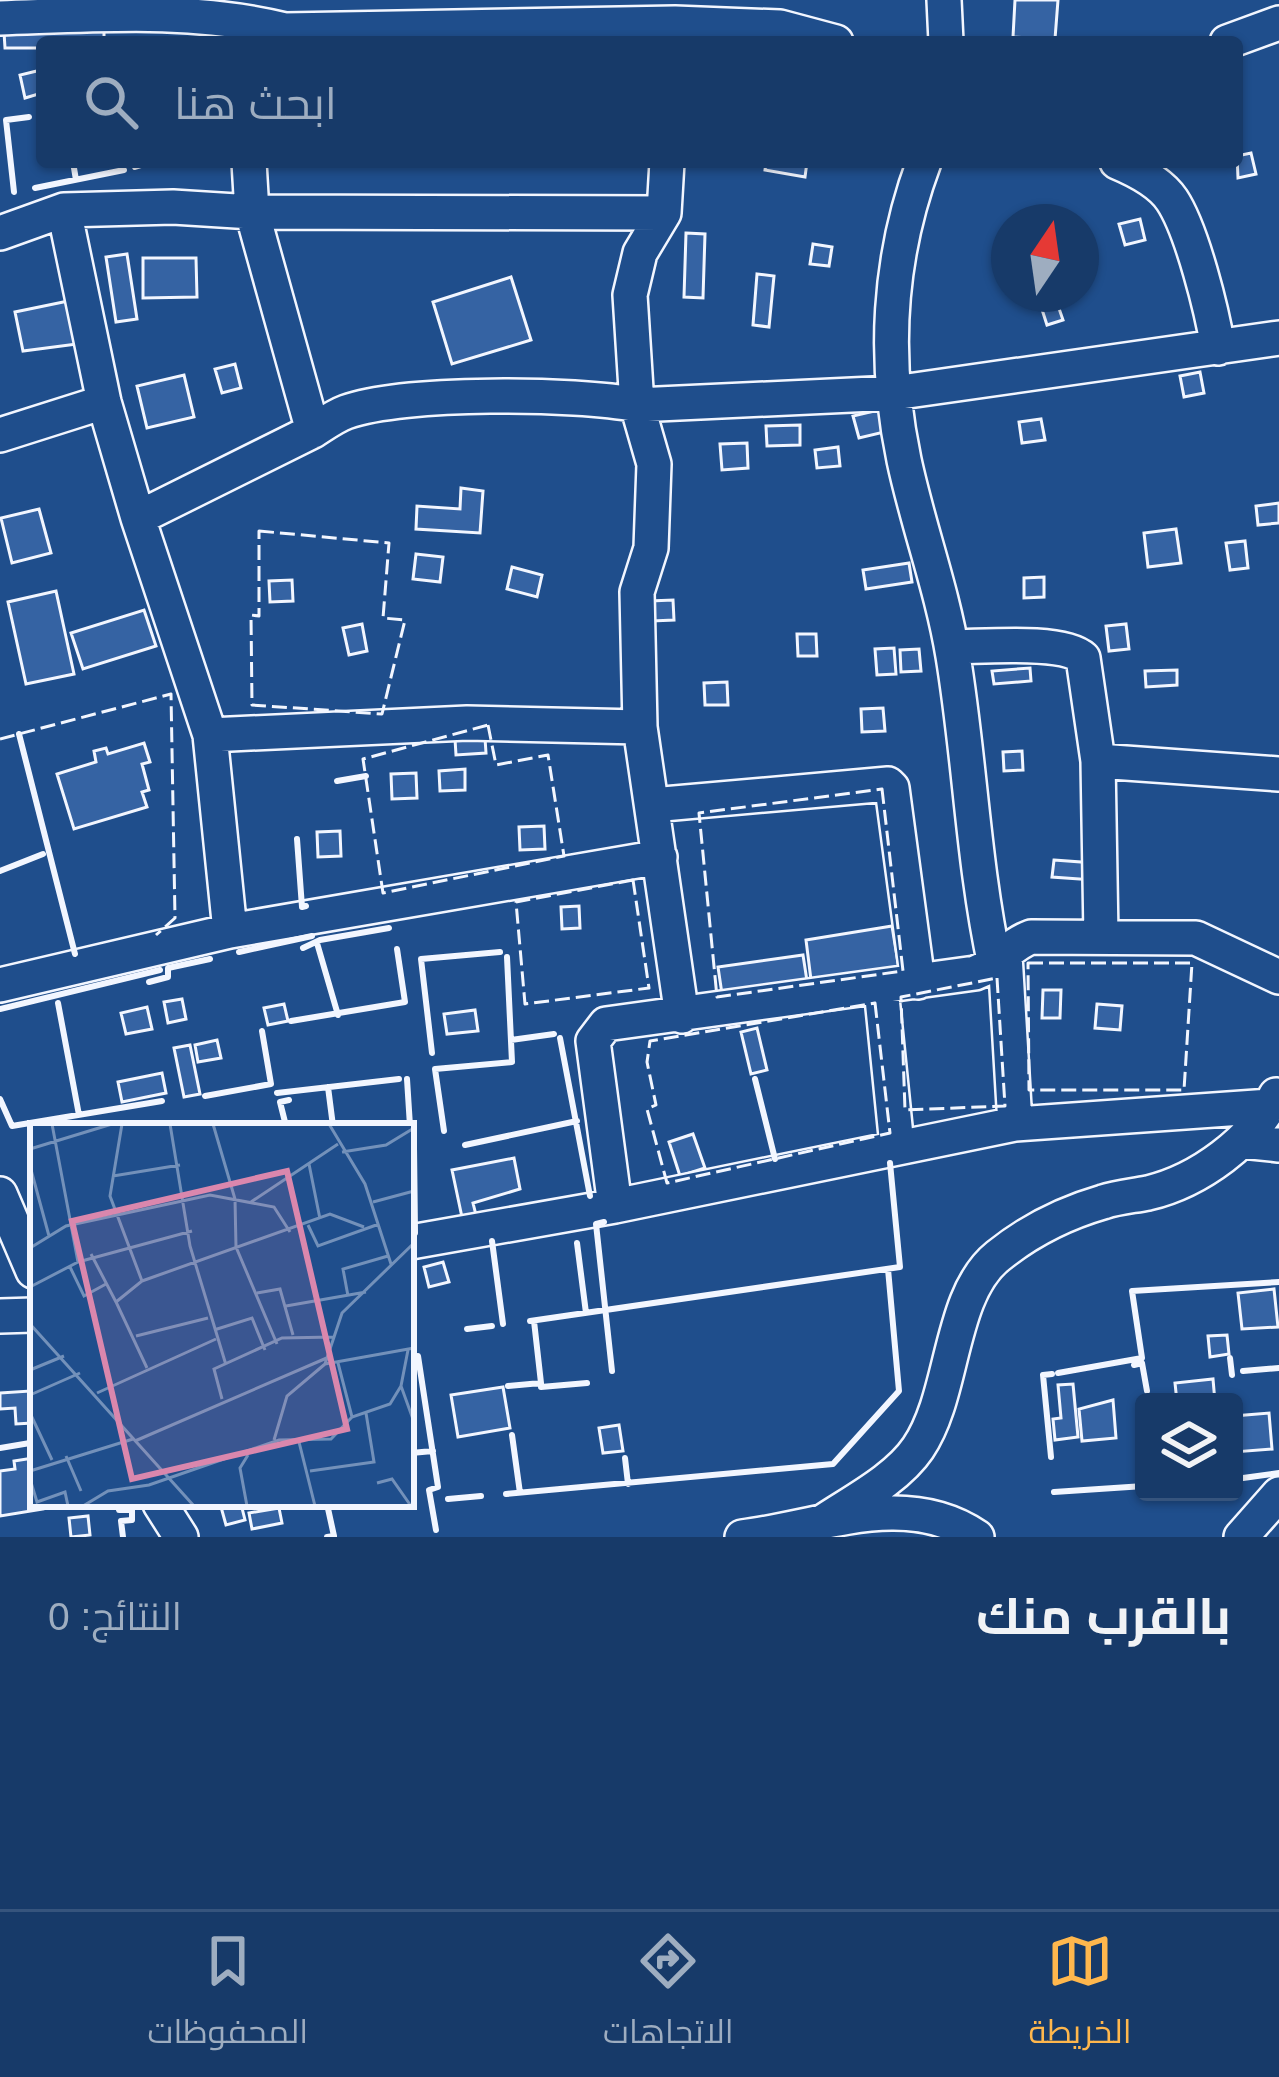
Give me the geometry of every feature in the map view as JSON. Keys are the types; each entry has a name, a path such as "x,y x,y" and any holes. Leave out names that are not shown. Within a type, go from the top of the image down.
{"street":[{"path":"944,0 946,36"},
{"path":"0,18 109,14 241,20 285,30 675,22 780,28 821,36"},
{"path":"1243,36 1279,23"},
{"path":"248,168 252,212 314,430"},
{"path":"667,168 664,213 640,253 629,295 637,405 654,464 651,548 637,592 640,727 682,1016"},
{"path":"922,168 896,251 894,392 904,458 952,647 980,890 1000,960 1015,1124"},
{"path":"1129,168 1173,201 1218,348"},
{"path":"64,210 104,402 210,735 230,931"},
{"path":"0,233 64,210 664,213"},
{"path":"138,518 343,412 423,400 604,398 637,405 894,392 1279,338"},
{"path":"0,435 104,402"},
{"path":"952,647 1049,647 1076,651 1083,658 1098,761 1100,936"},
{"path":"210,735 467,723 640,727"},
{"path":"1098,761 1279,774"},
{"path":"652,805 888,784 918,982"},
{"path":"0,985 230,931 660,857"},
{"path":"615,1206 593,1046 595,1034 605,1024 975,973 1031,937 1196,938 1279,976"},
{"path":"881,988 897,1146"},
{"path":"414,1241 615,1206 1015,1124 1275,1097"},
{"path":"824,1521 916,1451 940,1394 964,1309 983,1269 1036,1229 1100,1202 1170,1185 1242,1141 1275,1097"},
{"path":"1242,1141 1279,1145"},
{"path":"0,1194 30,1264"},
{"path":"0,1316 30,1315"},
{"path":"1241,1537 1279,1494"},
{"path":"162,1507 181,1537"},
{"path":"742,1537 883,1513 950,1523 977,1537"}],"building":[{"path":"1015,0 1058,0 1055,36 1013,36"},
{"path":"104,30 104,36 36,36 36,48 5,48 4,32"},
{"path":"36,71 36,95 25,98 20,75"},
{"path":"1251,153 1256,174 1238,178 1238,168 1243,168 1243,155"},
{"path":"765,168 806,168 805,177"},
{"path":"1140,219 1145,240 1125,245 1119,224"},
{"path":"686,233 705,234 703,298 684,297"},
{"path":"813,244 832,247 829,266 810,264"},
{"path":"127,254 137,319 116,322 106,257"},
{"path":"143,258 196,258 197,297 143,298"},
{"path":"757,274 774,276 769,327 753,325"},
{"path":"511,277 531,340 452,364 433,302"},
{"path":"68,301 77,344 23,351 15,312"},
{"path":"1043,312 1060,312 1063,320 1047,325"},
{"path":"235,364 241,388 222,393 215,369"},
{"path":"1200,372 1204,393 1184,397 1180,376"},
{"path":"184,375 194,417 147,428 137,386"},
{"path":"891,407 897,429 859,438 853,416"},
{"path":"1041,419 1045,440 1022,443 1019,422"},
{"path":"800,425 800,445 767,446 766,426"},
{"path":"747,443 748,468 722,470 720,444"},
{"path":"838,447 840,466 817,468 815,450"},
{"path":"461,488 483,491 480,533 416,529 417,506 460,509"},
{"path":"1279,503 1279,523 1258,525 1256,506"},
{"path":"39,509 51,553 12,563 1,518"},
{"path":"1176,529 1181,563 1148,567 1144,533"},
{"path":"1245,541 1248,568 1230,570 1226,543"},
{"path":"416,554 443,557 440,582 413,579"},
{"path":"909,563 912,582 866,589 863,570"},
{"path":"512,567 542,575 537,597 507,589"},
{"path":"1044,577 1044,597 1024,598 1024,578"},
{"path":"292,580 293,601 270,602 269,581"},
{"path":"56,591 74,674 26,684 8,602"},
{"path":"673,600 674,620 652,621 650,601"},
{"path":"144,610 156,646 83,669 71,633"},
{"path":"362,624 367,651 349,655 343,628"},
{"path":"1126,624 1129,649 1109,651 1106,626"},
{"path":"797,634 816,634 817,656 798,656"},
{"path":"894,648 896,674 877,675 875,649"},
{"path":"919,649 921,671 901,672 900,650"},
{"path":"1030,668 1031,681 994,684 992,671"},
{"path":"1177,670 1177,685 1146,687 1145,671"},
{"path":"727,682 728,705 705,705 704,683"},
{"path":"883,708 885,731 862,732 861,709"},
{"path":"485,738 486,753 456,755 455,739"},
{"path":"144,743 150,762 142,764 149,790 142,792 147,807 74,829 57,774 96,762 94,751 106,748 108,754"},
{"path":"1022,751 1023,770 1004,771 1003,752"},
{"path":"465,769 465,790 440,791 439,771"},
{"path":"416,773 417,798 392,799 391,774"},
{"path":"544,826 545,849 520,850 519,827"},
{"path":"340,831 341,856 318,857 317,832"},
{"path":"1054,860 1094,863 1093,880 1052,877"},
{"path":"579,906 580,928 562,929 561,907"},
{"path":"892,926 899,969 811,980 806,940"},
{"path":"803,955 807,981 722,994 718,967"},
{"path":"1043,990 1061,990 1060,1018 1042,1018"},
{"path":"182,999 186,1019 168,1023 164,1002"},
{"path":"284,1004 288,1021 268,1025 264,1008"},
{"path":"1097,1004 1122,1006 1120,1030 1095,1028"},
{"path":"147,1007 152,1029 126,1034 121,1013"},
{"path":"475,1010 478,1031 447,1034 444,1014"},
{"path":"757,1028 767,1070 751,1074 741,1032"},
{"path":"217,1040 221,1058 198,1062 195,1045"},
{"path":"190,1045 200,1094 184,1097 174,1048"},
{"path":"162,1073 166,1093 122,1102 118,1082"},
{"path":"693,1134 705,1168 680,1176 669,1142"},
{"path":"514,1158 520,1189 473,1203 477,1219 463,1222 452,1170"},
{"path":"443,1262 449,1282 429,1287 424,1267"},
{"path":"1274,1289 1278,1327 1242,1329 1238,1293"},
{"path":"1227,1335 1229,1354 1210,1357 1208,1336"},
{"path":"1213,1379 1214,1393 1176,1393 1175,1383"},
{"path":"1073,1384 1078,1437 1055,1440 1053,1419 1061,1418 1058,1385"},
{"path":"503,1387 510,1428 458,1437 451,1395"},
{"path":"30,1391 30,1423 16,1424 15,1408 0,1409 0,1393"},
{"path":"1113,1400 1116,1438 1082,1441 1079,1409"},
{"path":"1269,1413 1272,1449 1243,1451 1243,1415"},
{"path":"619,1425 623,1451 603,1453 599,1428"},
{"path":"30,1458 30,1507 43,1509 0,1516 0,1471 15,1469 14,1461"},
{"path":"221,1507 242,1507 245,1520 226,1525"},
{"path":"279,1508 282,1523 252,1529 249,1513"},
{"path":"88,1516 90,1535 71,1537 69,1518"}],"fence":[{"path":"259,531 389,543 383,618 405,620 382,714 252,705 251,615 259,616 259,531"},
{"path":"0,739 171,694 175,918 156,935"},
{"path":"488,725 496,765 548,755 564,856 383,893 363,759 488,725"},
{"path":"882,789 903,971 717,997 699,813 882,789"},
{"path":"633,880 649,988 525,1004 516,902 633,880"},
{"path":"1028,963 1192,963 1184,1090 1029,1090 1028,963"},
{"path":"997,978 1005,1106 905,1110 901,997 997,978"},
{"path":"875,1003 890,1133 667,1183 647,1109 656,1105 647,1062 650,1041 875,1003"}],"wall":[{"path":"14,192 6,120 29,117"},
{"path":"74,168 76,180"},
{"path":"35,188 124,170"},
{"path":"19,734 75,954"},
{"path":"337,781 366,776"},
{"path":"297,839 302,907 306,906"},
{"path":"0,871 43,854"},
{"path":"303,948 320,940 389,928"},
{"path":"239,952 312,936"},
{"path":"317,943 338,1015"},
{"path":"291,1021 405,1002 397,949"},
{"path":"432,1053 421,959 500,952"},
{"path":"444,1131 435,1069 512,1062 507,957"},
{"path":"149,982 168,977 168,968 210,959"},
{"path":"0,1009 160,970"},
{"path":"58,1003 79,1115"},
{"path":"205,1096 271,1084 262,1031"},
{"path":"511,1040 554,1034"},
{"path":"560,1038 590,1196"},
{"path":"277,1093 399,1079"},
{"path":"407,1079 410,1123"},
{"path":"755,1079 775,1159"},
{"path":"328,1087 333,1123"},
{"path":"0,1099 12,1126 162,1101"},
{"path":"285,1123 280,1102 289,1100"},
{"path":"465,1145 577,1121"},
{"path":"414,1147 415,1233"},
{"path":"530,1321 900,1267 890,1163"},
{"path":"604,1222 596,1224 612,1371"},
{"path":"492,1241 503,1324"},
{"path":"577,1243 586,1313"},
{"path":"506,1494 833,1464 899,1391 888,1269"},
{"path":"1058,1373 1142,1358 1132,1291 1279,1282"},
{"path":"508,1386 541,1383 534,1321"},
{"path":"467,1329 492,1326"},
{"path":"418,1356 438,1487 429,1490 436,1530"},
{"path":"1230,1358 1232,1375"},
{"path":"1134,1365 1142,1363 1147,1391"},
{"path":"1243,1371 1279,1368"},
{"path":"1051,1457 1043,1375 1052,1374"},
{"path":"541,1387 587,1383"},
{"path":"512,1435 520,1493"},
{"path":"0,1448 30,1443"},
{"path":"414,1453 433,1451"},
{"path":"625,1458 628,1484"},
{"path":"1243,1478 1279,1473"},
{"path":"1054,1492 1135,1487"},
{"path":"448,1499 481,1496"},
{"path":"118,1507 132,1510 132,1520 121,1521 123,1537"},
{"path":"327,1537 334,1536 328,1507"}]}
